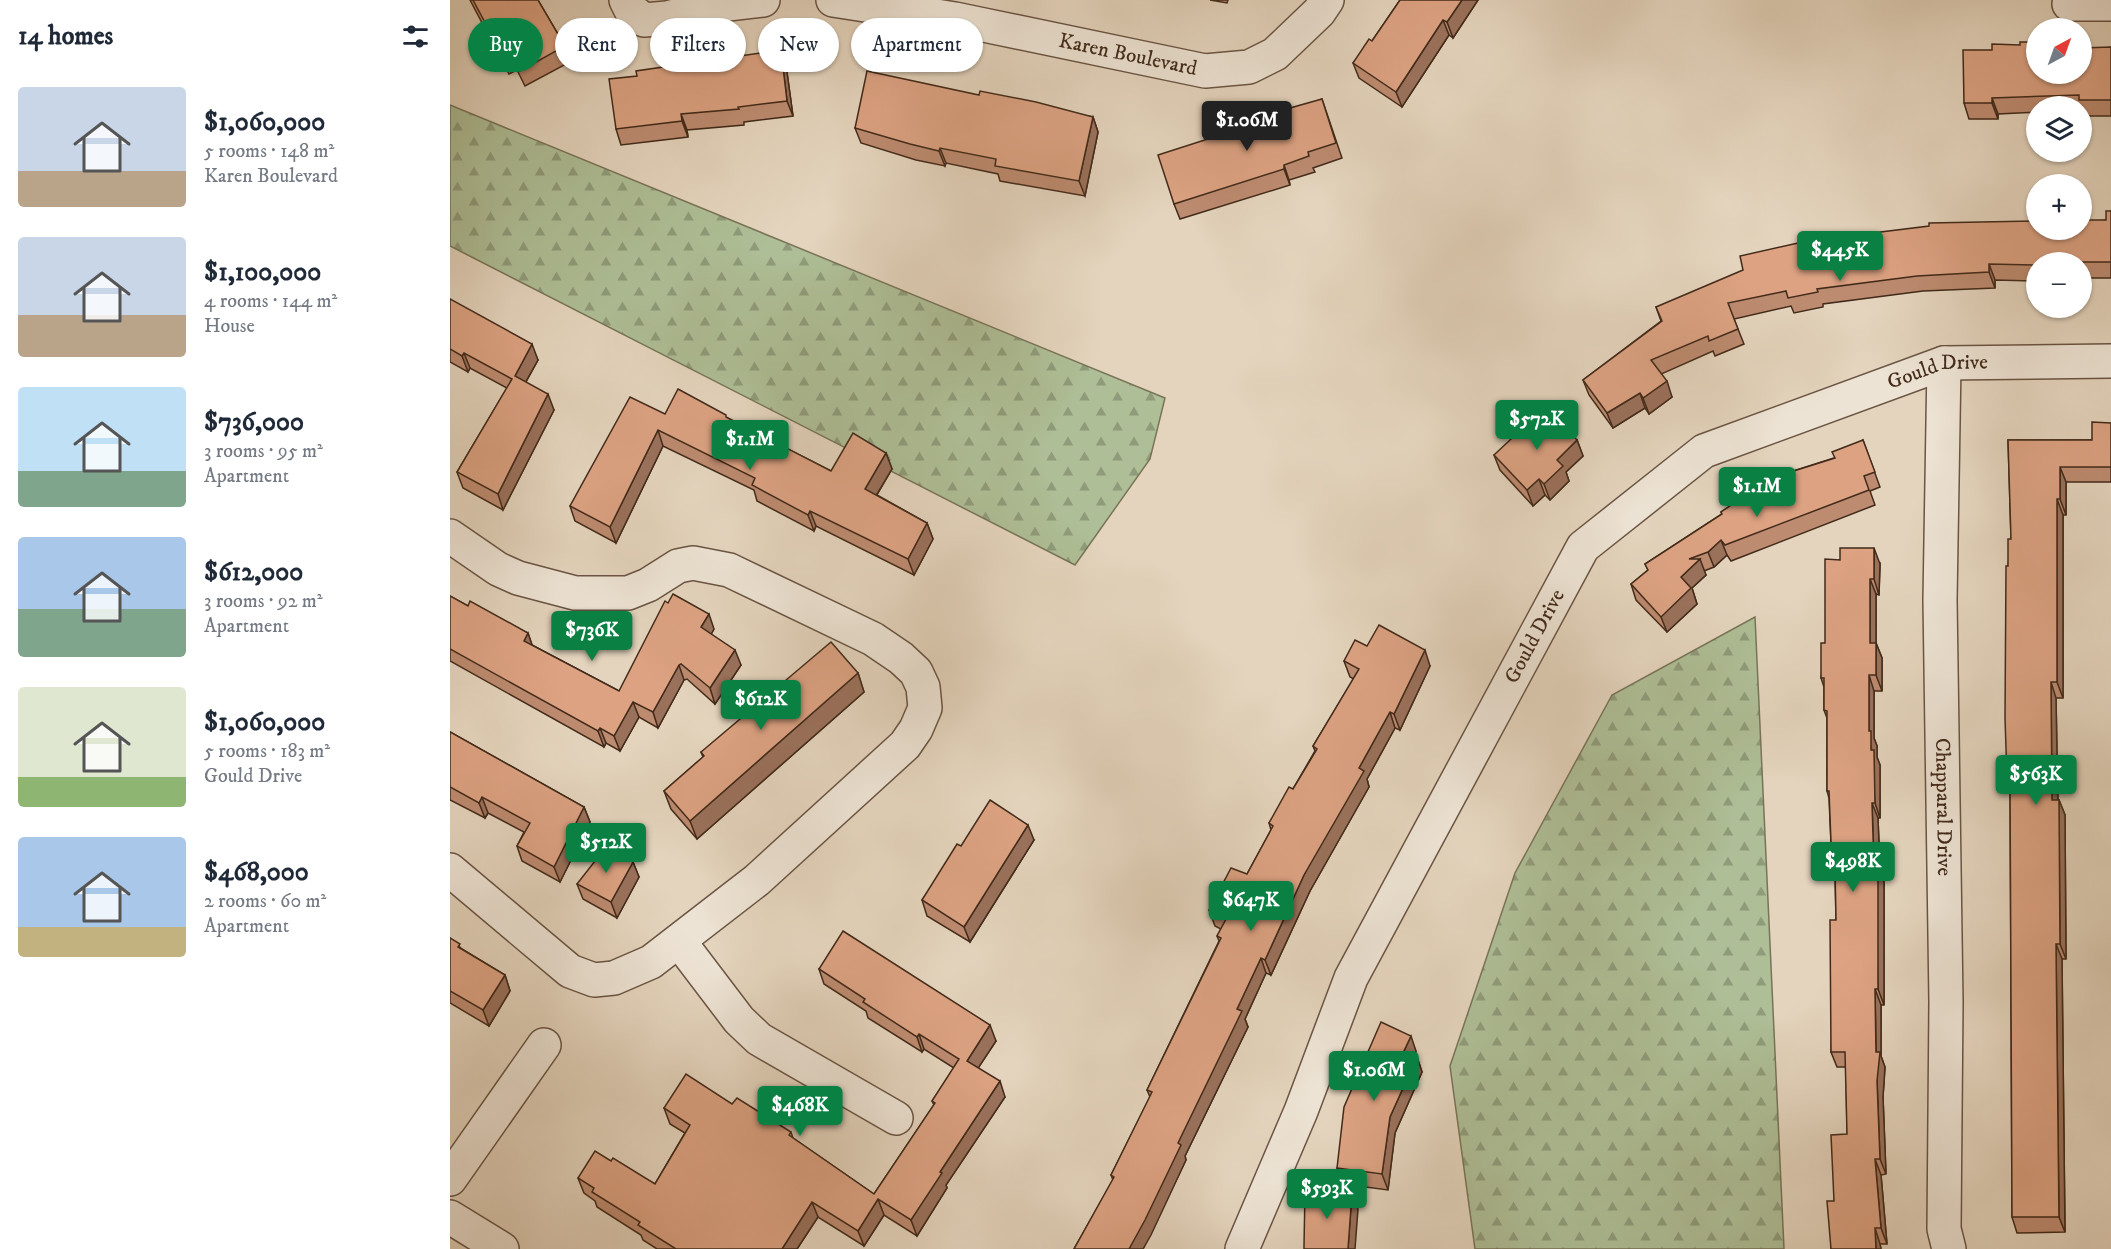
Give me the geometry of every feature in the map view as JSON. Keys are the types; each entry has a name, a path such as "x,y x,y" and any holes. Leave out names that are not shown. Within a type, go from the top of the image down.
{"street":[{"path":"626,0 631,10 644,20 667,18 717,3 763,0"},
{"name":"Karen Boulevard","path":"833,0 955,18 1205,71 1249,67 1275,54 1319,12 1327,0"},
{"path":"2069,4 2111,4"},
{"name":"Gould Drive","path":"1242,1249 1301,1112 1351,978 1583,547 1704,451 1944,363 2111,361"},
{"name":"Chapparal Drive","path":"1944,363 1940,600 1946,1002 1944,1229 1949,1249"},
{"path":"450,536 508,574 575,593 628,593 678,566 693,563 729,570 873,639 901,658 915,672 923,687 925,708 916,729 905,745 757,880 651,962 614,978 594,980 570,971 450,870"},
{"path":"680,941 739,1020 759,1040 897,1118"},
{"path":"450,1179 544,1045"},
{"path":"450,1217 502,1249"}],"green space":[{"path":"450,105 1165,398 1150,459 1075,565 450,246"},
{"path":"1755,617 1784,1249 1475,1249 1450,1066 1515,873 1612,695"}],"building":[{"path":"473,0 538,0 555,29 555,52 543,58 543,18 483,18"},
{"path":"1400,0 1462,0 1447,22 1443,20 1396,92 1353,63 1369,39 1372,41"},
{"path":"2020,42 2026,42 2026,84 2092,84 2092,48 2111,47 2111,100 2092,100 2092,96 2079,95 2026,96 1992,98 1992,103 1964,103 1963,50 1992,50 1992,44 2020,45"},
{"path":"758,53 758,72 784,72 787,101 738,107 739,109 681,114 682,121 616,129 609,79 637,76 638,71 650,69 650,72 746,72 746,55"},
{"path":"867,72 979,95 980,91 1036,102 1093,117 1079,181 995,166 996,159 940,148 939,151 855,128"},
{"path":"1322,99 1336,143 1308,152 1309,156 1284,165 1284,169 1174,204 1158,155 1267,120 1265,115"},
{"path":"2106,211 2111,211 2111,262 2092,262 2092,252 2026,252 2026,265 1989,264 1989,272 1917,276 1817,289 1818,292 1788,298 1786,291 1728,303 1738,329 1709,341 1708,336 1651,360 1667,381 1643,398 1640,393 1607,413 1583,380 1662,321 1656,307 1743,270 1740,256 1807,241 1929,226 1929,223 2026,221 2026,240 2092,240 2092,220 2106,220"},
{"path":"450,299 532,344 515,376 548,394 498,494 457,472 512,379 464,353 462,356 450,349"},
{"path":"678,389 726,417 831,471 853,433 886,453 865,489 927,523 908,559 810,511 808,515 752,485 755,478 658,430 610,527 570,506 630,397 665,414"},
{"path":"1551,412 1577,440 1557,460 1563,466 1544,484 1539,479 1527,490 1494,455 1526,425 1532,430"},
{"path":"2092,422 2111,423 2111,467 2060,467 2060,499 2057,499 2057,682 2051,682 2052,800 2059,800 2060,944 2056,944 2059,1217 2012,1217 2010,778 2007,778 2005,718 2006,566 2008,566 2008,539 2011,539 2008,440 2092,440"},
{"path":"1863,440 1875,472 1864,476 1869,490 1725,545 1721,540 1708,552 1689,559 1700,559 1681,577 1691,588 1661,617 1631,584 1648,570 1645,564 1722,514 1721,512 1737,501 1733,495 1760,477 1762,481 1835,458 1832,452"},
{"path":"1840,548 1874,548 1874,579 1870,579 1870,643 1876,643 1876,675 1869,675 1869,731 1871,731 1871,750 1874,750 1875,803 1872,803 1874,867 1878,866 1878,989 1875,989 1876,1052 1880,1052 1877,1081 1880,1159 1875,1159 1881,1228 1875,1228 1876,1249 1831,1249 1827,1201 1834,1201 1831,1135 1847,1134 1845,1052 1831,1052 1830,920 1836,920 1835,867 1832,867 1829,791 1827,791 1827,711 1824,710 1824,678 1821,678 1821,643 1825,643 1825,559 1840,560"},
{"path":"673,594 709,614 701,627 735,650 710,688 681,664 679,665 653,712 633,702 614,736 600,728 598,731 450,649 450,596 468,606 470,601 528,633 524,641 619,691 665,601 668,603"},
{"path":"1379,625 1425,650 1394,714 1390,712 1359,768 1364,771 1304,875 1265,960 1261,958 1237,1009 1242,1011 1178,1143 1181,1145 1129,1249 1074,1249 1114,1177 1111,1175 1152,1092 1147,1090 1221,938 1217,936 1226,919 1209,910 1231,868 1247,874 1273,826 1269,823 1289,787 1293,789 1317,749 1313,746 1359,669 1344,661 1355,640 1367,646"},
{"path":"831,642 858,673 690,821 664,791 704,756 701,752"},
{"path":"450,732 584,807 554,867 517,846 530,823 482,797 479,803 450,787"},
{"path":"990,800 1028,825 964,927 922,900 957,844 961,846"},
{"path":"606,847 633,862 611,902 577,884"},
{"path":"843,931 990,1025 967,1061 1000,1081 911,1220 878,1199 858,1231 812,1202 782,1249 676,1249 638,1225 640,1222 592,1192 594,1188 578,1178 595,1151 611,1161 613,1158 655,1184 690,1125 664,1108 686,1074 732,1104 737,1098 791,1132 789,1135 874,1194 935,1103 932,1101 959,1059 919,1034 917,1037 863,1002 865,999 819,969"},
{"path":"450,938 460,944 458,947 505,975 483,1010 450,991"},
{"path":"1381,1022 1411,1036 1404,1051 1417,1057 1390,1117 1382,1174 1337,1168 1344,1107"},
{"path":"1305,1191 1352,1193 1348,1249 1304,1249"}]}
